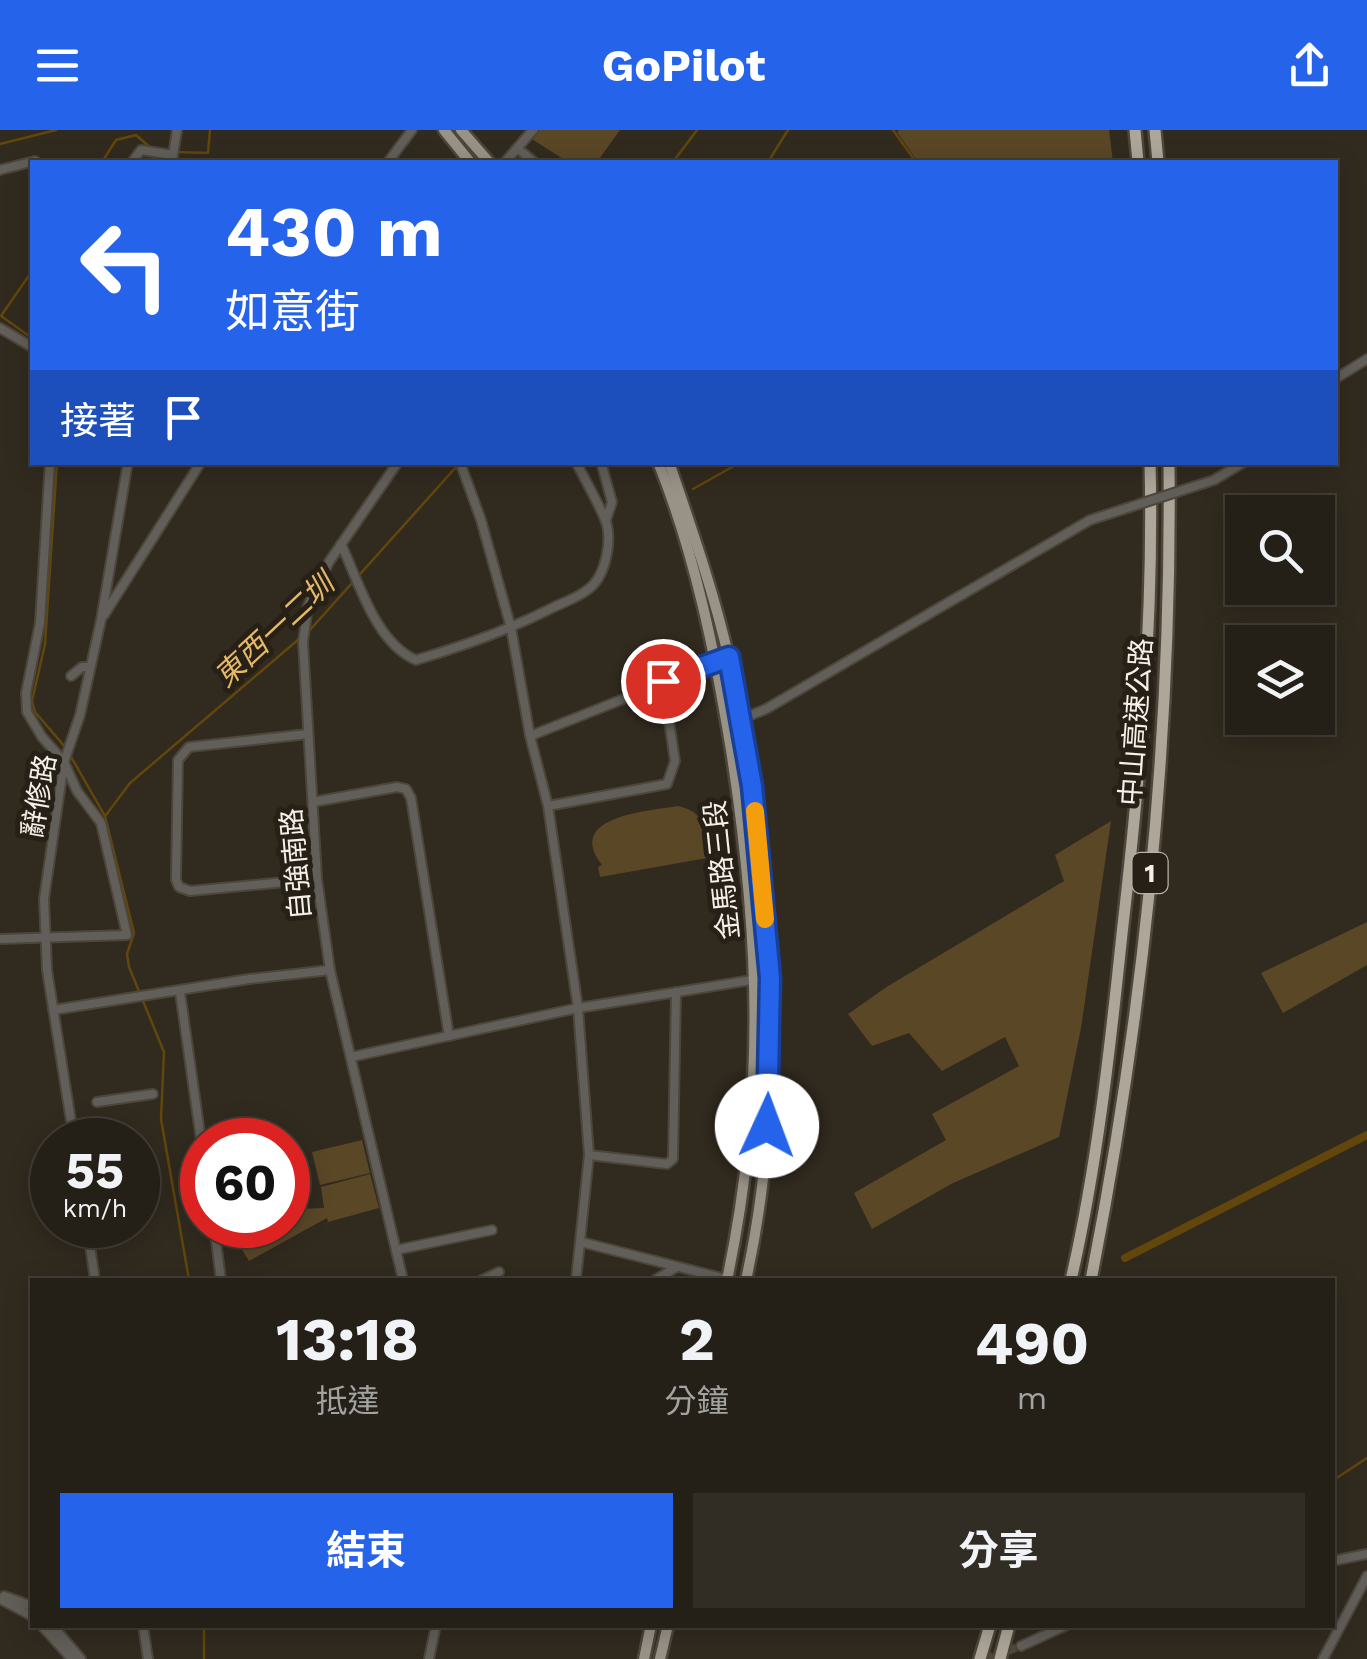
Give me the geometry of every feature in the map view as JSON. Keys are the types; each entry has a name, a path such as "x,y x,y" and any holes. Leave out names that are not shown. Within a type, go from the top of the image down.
{"highway":[{"path":"1135,130 1138,160"},
{"path":"1155,130 1158,160"},
{"name":"中山高速公路","path":"1071,1278 1111,1037 1137,803 1150,465"},
{"name":"中山高速公路","path":"1091,1278 1146,924 1167,658 1169,465"},
{"path":"980,1659 989,1628"},
{"path":"1000,1659 1008,1628"}],"main road":[{"path":"444,130 468,160"},
{"path":"461,130 488,160"},
{"name":"金馬路三段","path":"659,465 686,528 729,657 757,827 770,978 764,1169 746,1278"},
{"name":"金馬路三段","path":"670,465 716,661 745,840 756,978 752,1126 728,1278"},
{"path":"644,1659 650,1628"},
{"path":"660,1659 667,1628"}],"street":[{"path":"133,160 140,150 173,156 177,130"},
{"path":"390,160 412,130"},
{"path":"507,160 533,130"},
{"path":"517,148 532,160"},
{"path":"0,170 30,162"},
{"path":"0,328 30,343"},
{"path":"1338,376 1367,360"},
{"path":"0,939 127,935 101,823 77,790 67,755 32,723 26,702 40,623 50,465"},
{"name":"辭修路","path":"70,1118 53,1010 44,899 67,755 90,668 127,465"},
{"path":"100,620 199,465"},
{"name":"自強南路","path":"396,465 341,544 308,606 302,642 317,878 330,970 402,1278"},
{"path":"461,465 511,628 530,736 548,806 578,1008 589,1155 576,1278"},
{"path":"577,465 606,520"},
{"path":"341,544 384,634 406,656 416,660 511,628 593,586 606,555 606,520 612,502 602,465"},
{"path":"726,724 742,720 833,672 1090,520 1214,480 1239,465"},
{"path":"530,736 729,657"},
{"path":"71,676 82,667 90,668"},
{"path":"548,806 667,784 675,762 663,681"},
{"path":"308,734 189,747 182,752 178,760 176,880 190,891 317,878"},
{"path":"313,802 396,787 406,789 411,798 449,1036"},
{"path":"53,1010 330,970"},
{"path":"351,1057 578,1008 770,978"},
{"path":"180,992 198,1118"},
{"path":"589,1155 667,1164 674,1158 676,992"},
{"path":"97,1102 153,1094"},
{"path":"396,1250 492,1230"},
{"path":"581,1242 720,1278"},
{"path":"90,1248 95,1278"},
{"path":"217,1248 222,1278"},
{"path":"658,1278 677,1267"},
{"path":"486,1278 499,1272"},
{"path":"1335,1559 1367,1554"},
{"path":"1322,1659 1367,1576"},
{"path":"3,1598 30,1611"},
{"path":"44,1628 72,1659"},
{"path":"55,1628 81,1659"},
{"path":"143,1628 148,1659"},
{"path":"429,1659 435,1628"},
{"path":"1021,1646 1060,1628"}],"shaded area":[{"path":"537,130 620,130 598,160 565,160 530,138"},
{"path":"1109,130 1113,160 917,160 897,132"},
{"path":"678,806 702,820 706,832 704,847 723,844 724,855 600,877 598,867 602,865 593,849 594,836 602,826 631,814"},
{"path":"1111,821 1081,1028 1059,1137 953,1183 872,1229 854,1193 946,1140 932,1114 1019,1066 1005,1037 942,1071 909,1033 872,1046 848,1014 1064,881 1055,855"},
{"path":"1367,922 1367,965 1283,1013 1261,973"},
{"path":"362,1140 370,1173 320,1185 312,1152"},
{"path":"370,1174 379,1208 328,1222 327,1218 310,1227 310,1208 324,1208 321,1187"},
{"path":"241,1248 273,1248 249,1261"}],"waterway":[{"path":"0,144 56,130"},
{"path":"174,152 208,153 210,130"},
{"name":"東西一二圳","path":"674,160 697,130"},
{"path":"769,160 788,130"},
{"path":"893,130 915,160"},
{"path":"103,160 116,140 136,135 152,149"},
{"path":"30,274 1,316 30,337"},
{"path":"57,465 45,644 32,701 35,712 66,748"},
{"path":"693,489 736,465"},
{"name":"東西一二圳","path":"309,631 457,466"},
{"name":"東西一二圳","path":"106,815 130,783 299,639"},
{"path":"70,755 105,816 134,933 127,954 129,967 164,1052 161,1119 189,1278"},
{"path":"1125,1258 1367,1135"},
{"path":"1335,1479 1367,1458"},
{"path":"204,1628 204,1659"}],"tunnel":[{"path":"986,1659 1021,1646"}],"slow traffic":[{"path":"755,811 765,919"}],"route":[{"path":"663,681 729,657 752,786 770,978 767,1126"}]}
